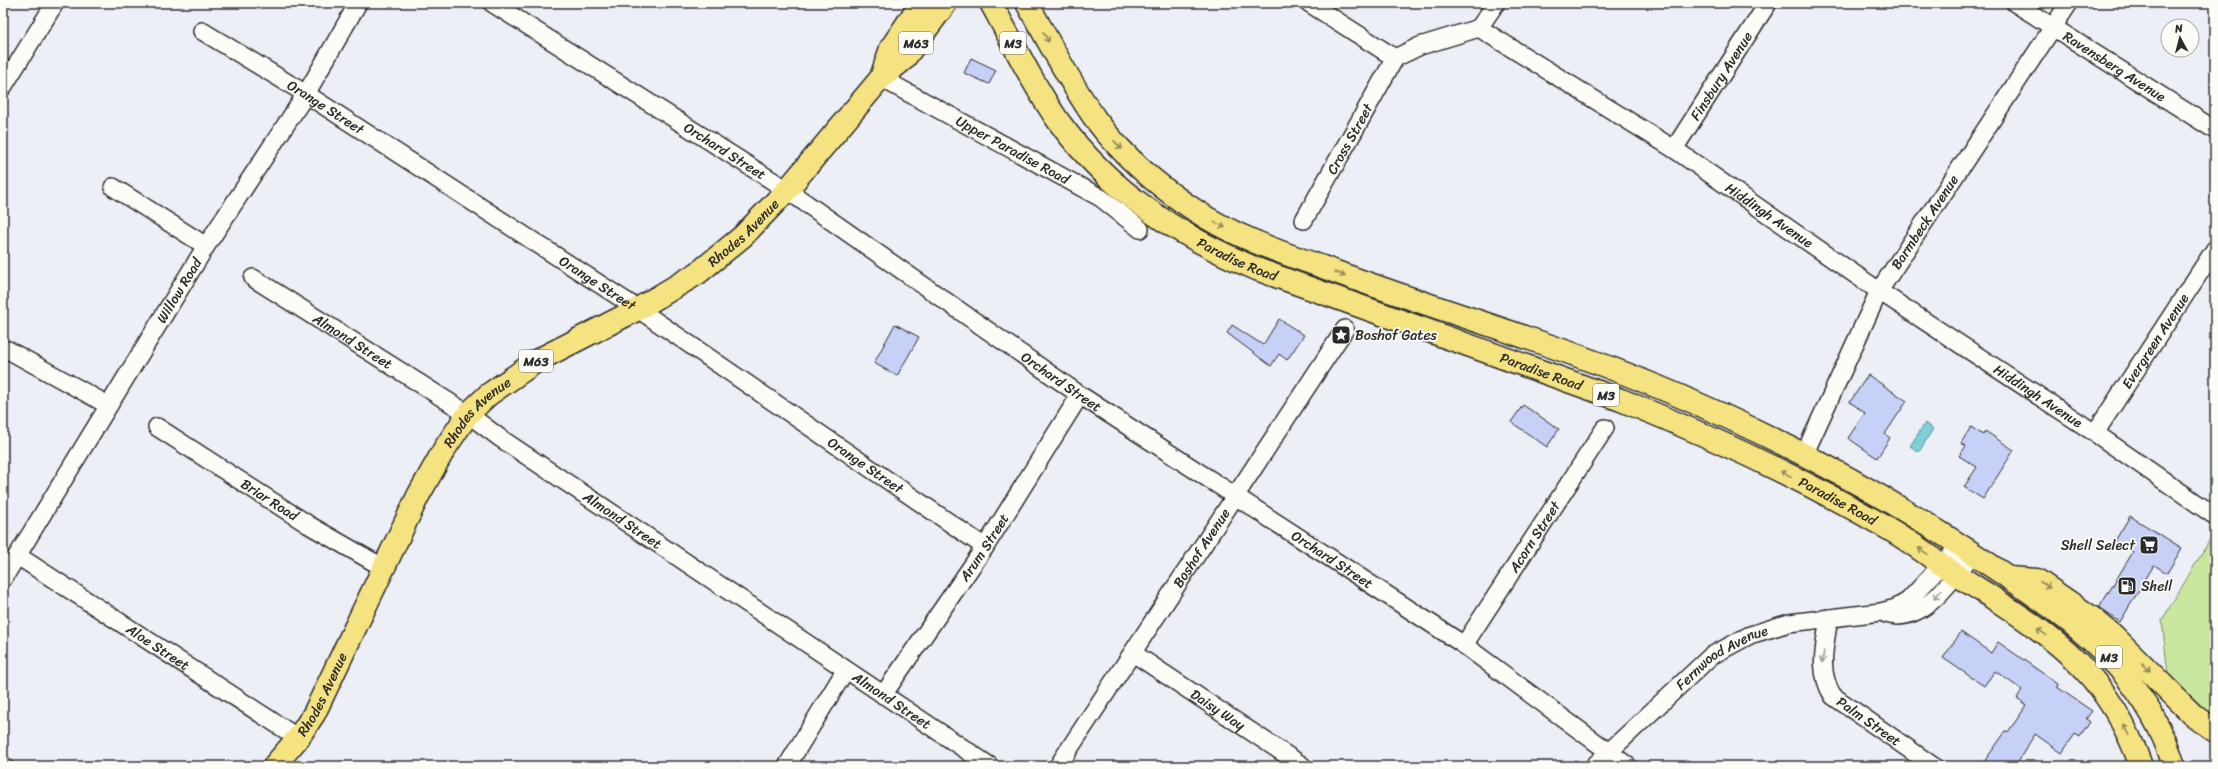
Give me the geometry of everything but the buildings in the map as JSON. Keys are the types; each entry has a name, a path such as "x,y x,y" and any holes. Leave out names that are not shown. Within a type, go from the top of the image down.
{"main road":[{"name":"Rhodes Avenue","path":"881,78 891,48 921,3"},
{"name":"Rhodes Avenue","path":"274,766 298,738 314,714 334,676 421,490 445,448 468,414 488,395 538,360 638,309 698,274 743,236 787,190 881,78 904,60 946,3"},
{"name":"Paradise Road","path":"991,3 1035,83 1059,122 1106,174 1144,208 1166,223 1215,252 1259,270 1621,400 1710,437 1798,479 1890,530 2049,637 2081,666 2115,710 2135,750 2141,766"},
{"name":"Paradise Road","path":"1027,3 1096,120 1118,146 1161,186 1210,220 1285,254 1541,342 1621,373 1722,415 1804,455 1894,504 1966,549 2008,578 2088,638 2117,666 2135,688 2156,722 2174,766"},
{"path":"2008,578 2037,580 2091,618 2114,636 2194,715 2215,731"}],"street":[{"path":"3,87 55,3"},
{"name":"Willow Road","path":"3,579 206,246 306,94 358,3"},
{"name":"Orchard Street","path":"492,3 787,190 1080,395 1234,497 1464,645 1628,766"},
{"path":"1309,3 1394,58 1433,42 1479,28 1496,3"},
{"name":"Finsbury Avenue","path":"1674,149 1768,3"},
{"name":"Ravensberg Avenue","path":"2015,3 2052,28 2215,130"},
{"name":"Barmbeck Avenue","path":"1804,455 1879,291 2069,3"},
{"name":"Hiddingh Avenue","path":"1479,28 1674,149 1879,291 2095,433 2215,516"},
{"name":"Orange Street","path":"202,32 306,94 638,309 985,547"},
{"name":"Cross Street","path":"1304,220 1394,58"},
{"name":"Upper Paradise Road","path":"881,78 1100,198 1140,228"},
{"path":"113,187 206,246"},
{"name":"Evergreen Avenue","path":"2095,433 2215,249"},
{"name":"Almond Street","path":"252,278 468,414 500,438 990,766"},
{"name":"Boshof Avenue","path":"1058,766 1345,329"},
{"path":"8,350 108,405"},
{"name":"Arum Street","path":"883,695 985,547 1080,395"},
{"name":"Briar Road","path":"157,427 309,525 384,568"},
{"name":"Acorn Street","path":"1464,645 1605,428"},
{"name":"Fernwood Avenue","path":"1594,766 1711,656 1750,635 1789,623 1880,612 1899,616 1919,611 1926,608 1950,569 1966,549"},
{"name":"Aloe Street","path":"18,556 298,738"},
{"name":"Palm Street","path":"1829,618 1822,667 1825,682 1832,696 1933,766"},
{"name":"Daisy Way","path":"1133,653 1303,766"},
{"path":"787,766 845,670"}],"green space":[{"path":"2214,533 2215,718 2168,675 2162,620"}],"water":[{"path":"1925,423 1933,429 1919,452 1910,446"}],"place":[{"name":"Boshof Gates","path":"1341,335"},
{"name":"Shell Select","path":"2149,545"},
{"name":"Shell","path":"2127,586"}]}
